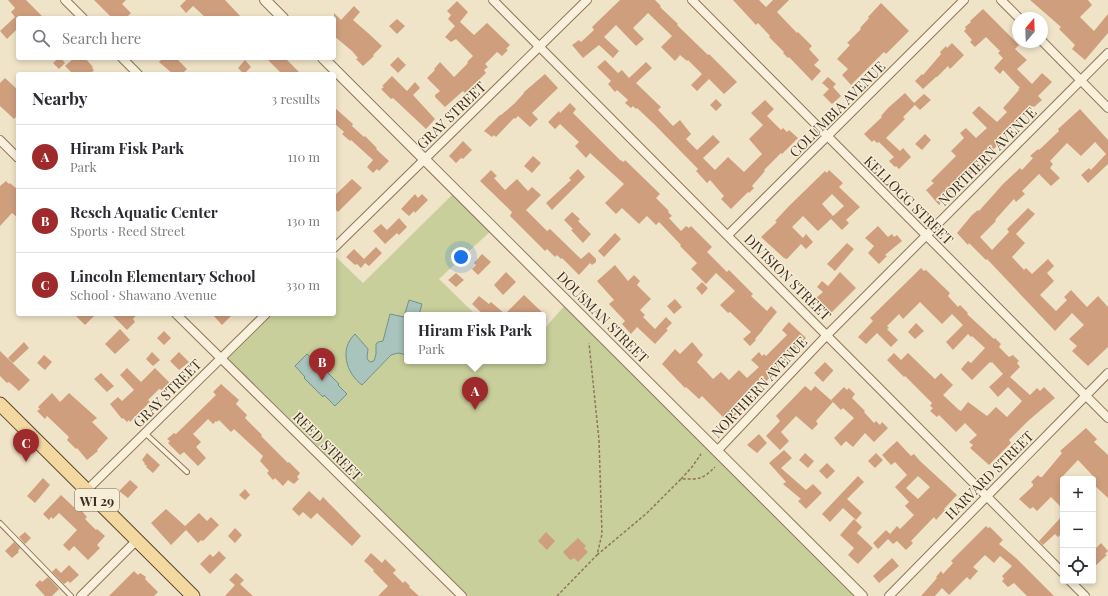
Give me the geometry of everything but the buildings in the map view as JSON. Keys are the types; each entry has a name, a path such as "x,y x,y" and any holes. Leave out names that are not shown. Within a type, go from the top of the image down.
{"main road":[{"name":"WI 29","path":"0,404 193,596"}],"street":[{"path":"65,0 81,16"},
{"path":"265,0 281,16"},
{"name":"DIVISION STREET","path":"494,0 827,334 1060,571"},
{"name":"GRAY STREET","path":"336,246 587,0"},
{"name":"KELLOGG STREET","path":"692,0 1108,418"},
{"name":"COLUMBIA AVENUE","path":"728,235 964,0"},
{"path":"1001,0 1013,12"},
{"path":"1048,47 1108,108"},
{"name":"NORTHERN AVENUE","path":"717,451 827,334 1108,53"},
{"path":"124,60 136,72"},
{"name":"DOUSMAN STREET","path":"325,60 425,158 862,596"},
{"path":"0,140 16,156"},
{"name":"REED STREET","path":"178,316 462,596"},
{"name":"GRAY STREET","path":"87,490 264,316"},
{"name":"HARVARD STREET","path":"888,596 1108,373"},
{"path":"81,596 137,540"},
{"path":"1073,584 1085,596"}],"lane":[{"path":"145,433 187,472"},
{"path":"0,523 71,596"}],"path":[{"path":"589,342 599,440 602,534 596,555"},
{"path":"557,596 596,555 647,513 692,467 701,454"},
{"path":"681,479 697,479 705,477 715,467"}],"green space":[{"path":"457,190 494,228 439,279 473,312 404,312 404,364 546,364 546,327 568,302 862,596 462,596 221,358 264,316 336,316 336,257 363,283"}],"water":[{"path":"409,300 422,304 420,312 405,312"},
{"path":"390,314 404,317 404,354 398,353 391,355 362,385 352,374 346,361 347,347 355,334 368,349 368,360 370,362 374,361 376,344 383,341"},
{"path":"307,354 339,384 338,385 347,394 335,406 324,395 323,397 304,378 305,377 295,366"}],"place":[{"name":"Resch Aquatic Center","path":"322,381"},
{"name":"Hiram Fisk Park","path":"475,410"},
{"name":"Lincoln Elementary School","path":"26,462"}]}
